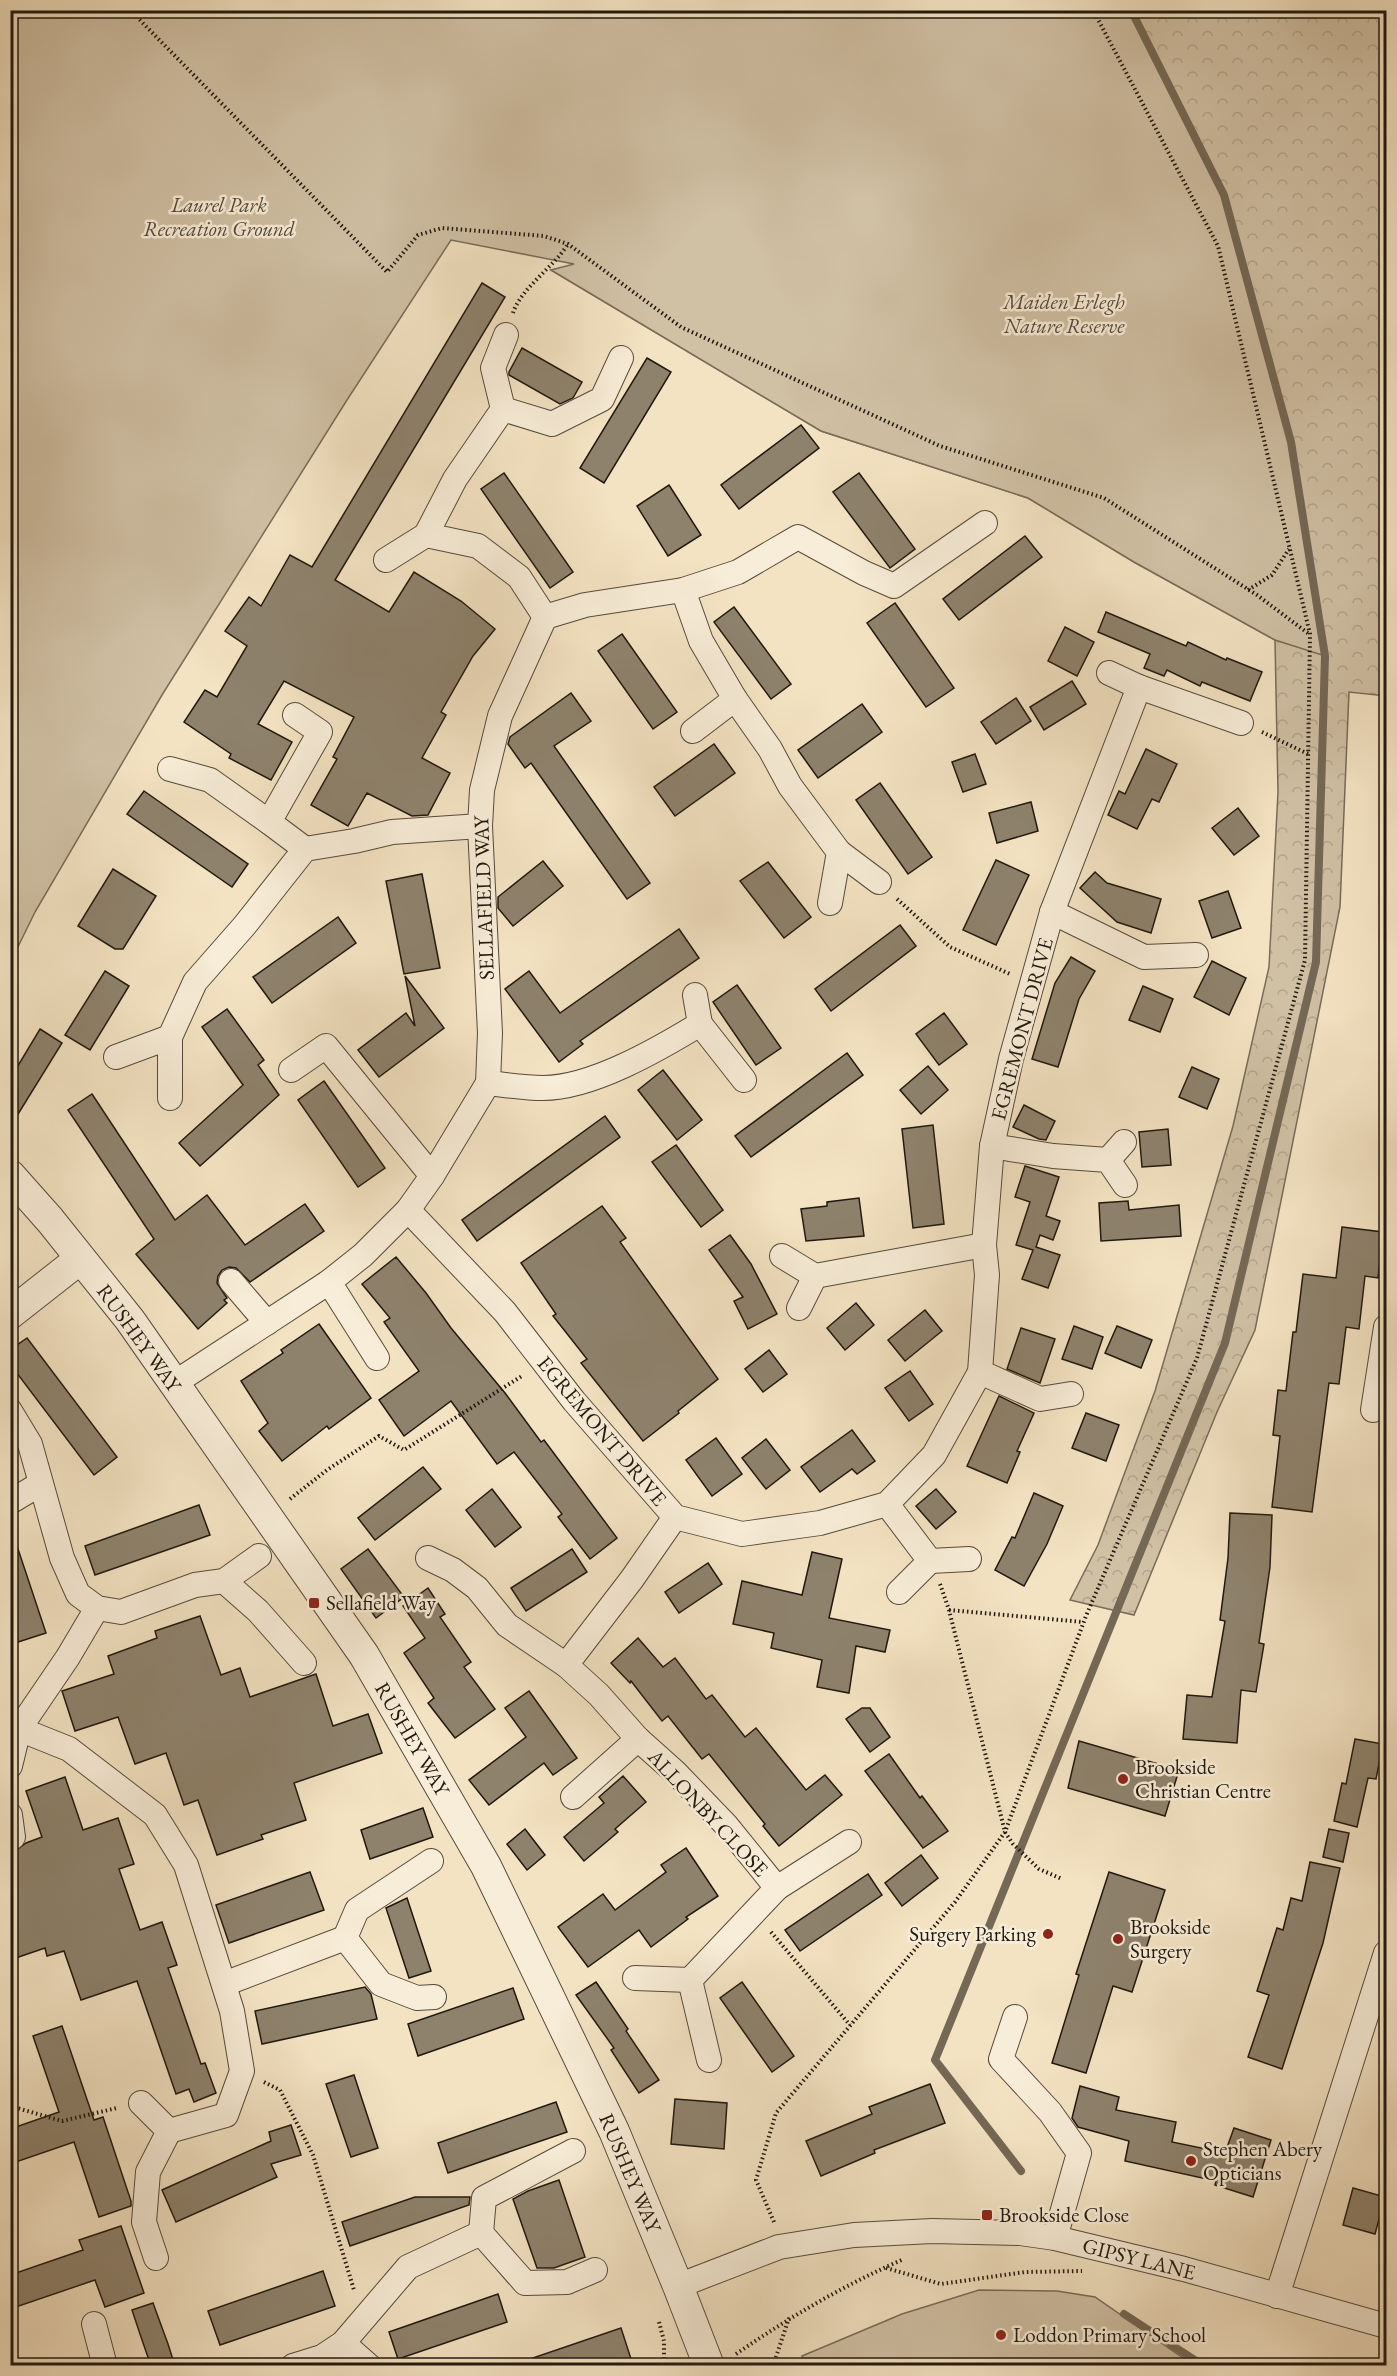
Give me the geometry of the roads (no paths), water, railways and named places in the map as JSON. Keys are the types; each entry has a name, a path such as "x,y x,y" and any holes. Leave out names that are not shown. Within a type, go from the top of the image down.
{"street":[{"path":"386,560 426,535 455,479 503,409 493,368 506,335"},
{"path":"503,409 552,424 602,399 621,358"},
{"path":"426,535 478,546 519,578 545,616 585,605 683,590 738,572 798,537 864,573 894,586 985,523"},
{"path":"683,590 701,641 735,699 770,749 790,786 839,852 879,882"},
{"name":"SELLAFIELD WAY","path":"173,1384 329,1282 363,1255 408,1210 432,1176 488,1083 490,1033 480,826 482,790 500,716 545,616"},
{"path":"1109,673 1139,687 1241,723"},
{"name":"EGREMONT DRIVE","path":"408,1210 505,1312 574,1401 675,1517 742,1534 820,1523 886,1504 934,1455 980,1372 987,1275 984,1245 992,1146 1011,1059 1052,912 1139,687"},
{"path":"693,731 735,699"},
{"path":"269,822 320,732 295,715"},
{"path":"170,769 210,780 305,849"},
{"path":"170,1098 170,1037 195,982 245,925 305,849 392,832 480,826"},
{"path":"830,903 839,852"},
{"name":"EGREMONT DRIVE","path":"1052,912 1144,957 1196,955"},
{"path":"695,996 700,1024 744,1080"},
{"path":"488,1083 544,1088 577,1084 643,1056 700,1024"},
{"path":"116,1057 170,1037"},
{"path":"291,1070 326,1046 432,1176"},
{"name":"EGREMONT DRIVE","path":"992,1146 1053,1156 1116,1151 1125,1185"},
{"name":"RUSHEY WAY","path":"10,1175 50,1220 130,1320 364,1655 486,1866 614,2131 709,2366"},
{"path":"782,1256 815,1276 984,1245"},
{"path":"10,1314 80,1259"},
{"path":"799,1308 815,1276"},
{"path":"231,1281 267,1323"},
{"path":"329,1282 376,1358"},
{"path":"1373,1410 1386,1327"},
{"path":"980,1372 1040,1399 1071,1394"},
{"path":"10,1411 30,1444 62,1558 78,1594 97,1608 121,1612 195,1585 224,1581 259,1556"},
{"path":"10,1502 40,1484"},
{"path":"886,1504 930,1562"},
{"path":"566,1665 632,1579 675,1517"},
{"name":"ALLONBY CLOSE","path":"429,1558 453,1570 477,1588 507,1625 566,1665 599,1695 638,1739 676,1773 726,1825 777,1888"},
{"path":"899,1592 930,1562 969,1559"},
{"path":"224,1581 258,1611 304,1663"},
{"path":"10,1766 15,1729 68,1657 97,1608"},
{"path":"15,1729 69,1749 155,1815 186,1865 232,2011 242,2071 226,2115 169,2131 148,2172 144,2222 156,2258"},
{"name":"ALLONBY CLOSE","path":"573,1797 638,1739"},
{"name":"ALLONBY CLOSE","path":"690,1980 777,1888 849,1842"},
{"path":"224,1984 345,1938 357,1910 431,1861"},
{"path":"345,1938 381,1984 417,1998 434,1996"},
{"path":"1277,2296 1386,1953"},
{"path":"635,1978 690,1980 709,2060"},
{"path":"1015,2017 1001,2058 1050,2112 1079,2153 1055,2238"},
{"path":"141,2103 169,2131"},
{"path":"573,2151 484,2198 481,2234 525,2283 567,2282 595,2270"},
{"name":"GIPSY LANE","path":"678,2286 779,2247 854,2235 968,2231 1020,2233 1094,2246 1386,2326"},
{"path":"294,2366 322,2357 343,2343 408,2268 481,2234"},
{"path":"94,2324 105,2366"},
{"path":"343,2343 369,2366"}],"waterway":[{"path":"1021,2171 935,2060 1225,1343 1316,962 1325,656 1291,442 1224,195 1131,10"},
{"path":"1124,2314 1204,2366"}],"place":[{"name":"Sellafield Way","path":"314,1603"},
{"name":"Brookside Christian Centre","path":"1123,1779"},
{"name":"Surgery Parking","path":"1048,1934"},
{"name":"Brookside Surgery","path":"1118,1939"},
{"name":"Stephen Abery Opticians","path":"1191,2161"},
{"name":"Brookside Close","path":"987,2215"},
{"name":"Loddon Primary School","path":"1001,2335"}],"park label":[{"name":"Laurel Park Recreation Ground","path":"219,217"},
{"name":"Maiden Erlegh Nature Reserve","path":"1064,314"}]}
